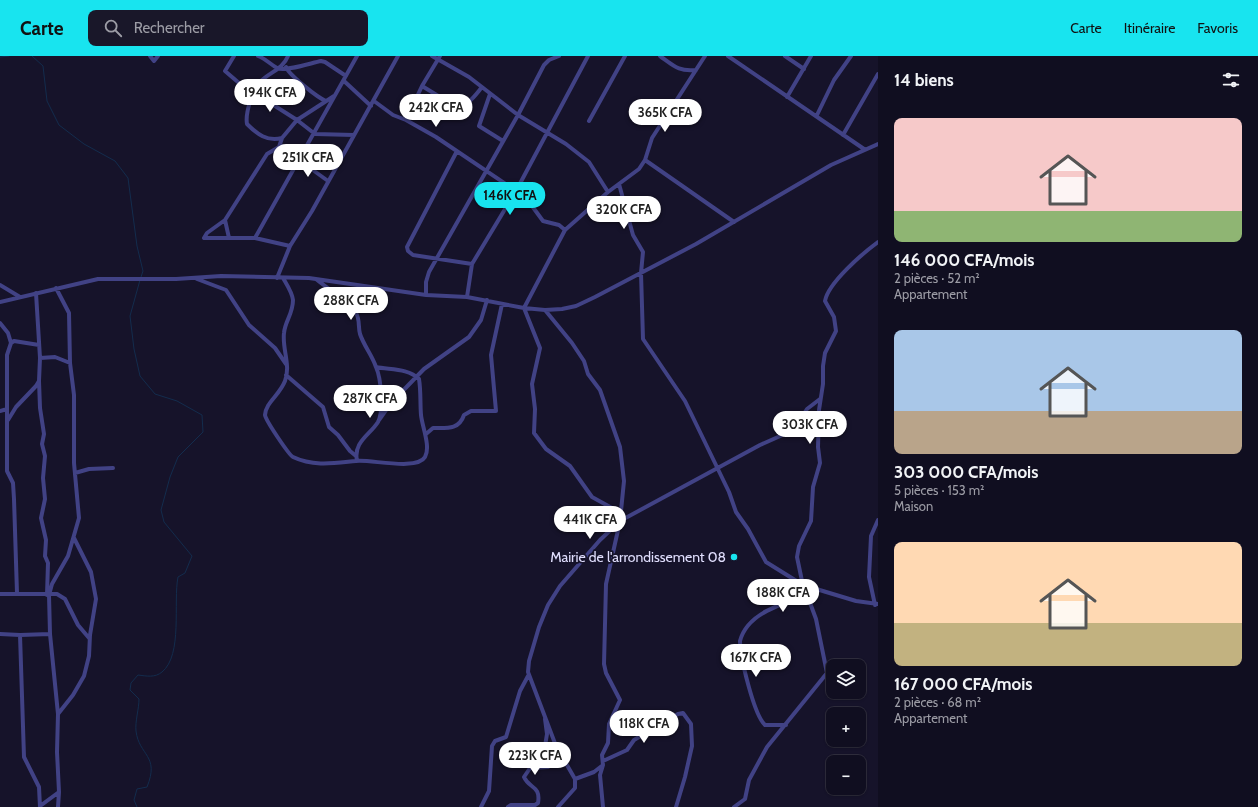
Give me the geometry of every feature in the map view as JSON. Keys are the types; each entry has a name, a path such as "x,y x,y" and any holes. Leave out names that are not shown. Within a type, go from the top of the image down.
{"street":[{"path":"150,56 154,61 158,56"},
{"path":"234,56 225,71 239,83 255,91 269,103 297,120 315,134 354,135"},
{"path":"258,56 267,60 278,69 286,69 322,61 345,78 371,106"},
{"path":"255,238 299,159 315,134 334,96 357,56"},
{"path":"277,278 290,246 374,101 398,56"},
{"path":"432,56 439,58 469,77 518,115 547,132 589,162 608,192"},
{"path":"426,295 427,278 504,141 544,65 550,57 560,56"},
{"path":"467,297 472,264 516,191 588,56"},
{"path":"589,121 625,56"},
{"path":"660,56 680,70 696,70"},
{"path":"621,513 592,497 570,466 546,450 534,433 535,405 532,384 540,348 524,308 565,230 608,192 631,177 645,160 651,141 705,56"},
{"path":"728,56 787,97 817,115 864,149"},
{"path":"786,56 804,69"},
{"path":"787,97 811,56"},
{"path":"817,115 834,80 851,56"},
{"path":"282,138 274,139 262,136 247,124 249,103 255,88 259,82 278,69 287,58"},
{"path":"286,69 287,58"},
{"path":"406,120 422,86 439,58"},
{"path":"286,69 316,96 326,101"},
{"path":"843,135 878,74"},
{"path":"422,86 439,98 457,106 469,103 482,87"},
{"path":"490,94 479,126 504,141"},
{"path":"290,246 255,238 204,238 207,232 225,220 267,154 280,145 282,138 297,120 334,96"},
{"path":"374,101 389,113 427,131 457,151 516,191 532,206 543,221 559,225 565,230"},
{"path":"0,302 98,279 176,280 221,276 316,279 426,295 467,297 524,308 545,310 562,309 576,306 641,273 734,222 831,165 878,144"},
{"path":"280,145 328,181"},
{"path":"457,151 407,247 409,253 413,255 472,264"},
{"path":"645,160 734,222"},
{"path":"619,184 633,235 643,252 641,273 643,339 685,401 730,496 736,512 748,529 766,562 803,585 856,601 876,604 869,577 871,536 878,520"},
{"path":"225,220 229,238"},
{"path":"734,807 744,801 747,796 749,780 764,753 827,673 816,619 798,568 798,551 809,527 813,487 820,463 818,439 824,360 836,331 834,317 826,305 826,297 848,268 878,242"},
{"path":"195,278 226,290 249,325 275,348 287,366"},
{"path":"283,278 290,291 293,301 291,315 283,334 287,366 286,374 278,396 267,406 265,415 290,455 322,464 342,464 356,458 390,463 421,461 426,454 426,434 422,417 420,383 417,377 399,370 376,367"},
{"path":"316,279 348,304 356,314 361,337 376,367 381,397 378,421"},
{"path":"0,285 20,297"},
{"path":"48,595 52,584 68,556 79,518 75,473 74,395 70,363 69,313 56,288"},
{"path":"36,293 40,358 40,408 44,434 42,444 45,456 43,482 45,499 41,518 46,540 45,556 48,563 50,634 58,714 58,807"},
{"path":"356,458 362,439 391,403 428,365 469,337 481,320 487,300"},
{"path":"426,434 433,428 454,427 462,421 464,414 470,412 496,411 491,355 502,304"},
{"path":"545,310 572,343 584,361 588,374 600,390 620,447 624,481 620,521 606,584 604,657 606,673 619,696 620,703 609,724 609,740 602,754 603,763 600,775 603,807"},
{"path":"0,323 8,333 11,343 7,355 7,471 8,477 13,483 17,593"},
{"path":"11,343 20,340 39,344"},
{"path":"40,358 55,357 70,363"},
{"path":"286,374 323,407 329,427 338,435 356,458"},
{"path":"7,422 16,407 39,381"},
{"path":"481,807 489,791 490,754 492,746 495,741 506,737 520,691 528,676 529,661 538,627 548,605 573,571 600,540 620,521 760,445 787,433 798,423 807,409 820,399"},
{"path":"0,411 7,409"},
{"path":"75,473 89,469 113,468"},
{"path":"58,714 73,695 84,676 89,656 89,638 96,599 91,572 74,538"},
{"path":"0,594 17,593 48,595 54,593 65,600 78,625 89,638"},
{"path":"786,725 765,725 758,716 743,664 740,641 754,618 775,608 808,598"},
{"path":"0,634 50,634"},
{"path":"20,635 24,757 39,787 40,807"},
{"path":"528,676 556,746 575,779 575,788 558,807"},
{"path":"508,807 511,805 528,806 538,803 538,793 536,788 524,777 531,768 546,740 544,713"},
{"path":"575,779 594,772 603,763 627,750 636,739 678,714 684,713 692,728 692,746 676,807"},
{"path":"531,768 548,767 562,758"},
{"path":"40,807 53,798 59,790"}],"waterway":[{"path":"0,57 9,56"},
{"path":"32,56 43,66 47,101 59,125 84,144 115,161 128,178 137,246 143,271 141,277"},
{"path":"137,807 134,800 137,789 147,787 151,768 148,756 141,746 136,731 139,699 130,690 131,683 138,675 150,676 159,674 169,664 173,654 175,641 178,577 185,573 192,556 164,522 161,510 170,477 178,457 203,432 202,415 177,401 155,394 140,376 134,349 130,316 140,280"}],"place":[{"name":"Mairie de l'arrondissement 08","path":"734,557"}]}
